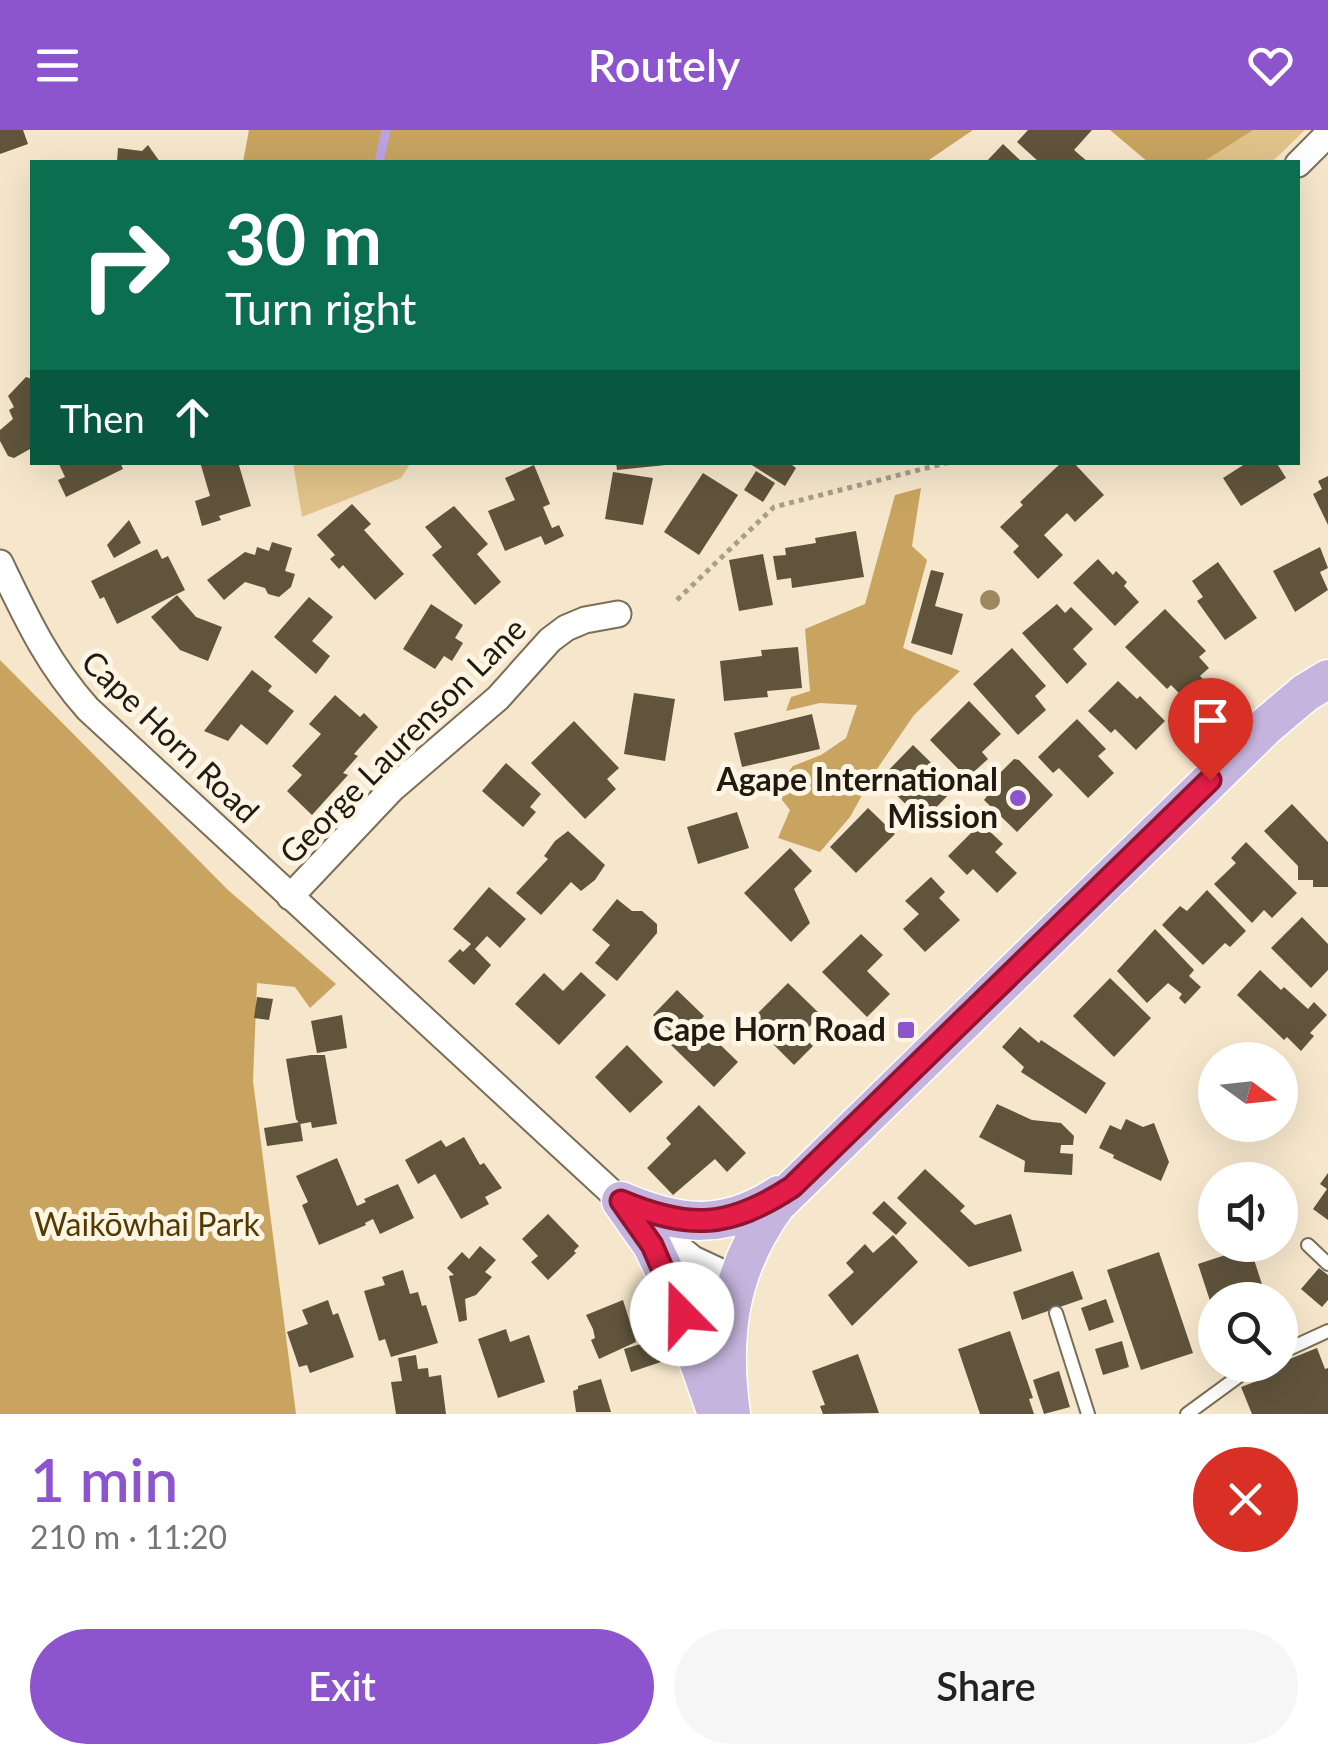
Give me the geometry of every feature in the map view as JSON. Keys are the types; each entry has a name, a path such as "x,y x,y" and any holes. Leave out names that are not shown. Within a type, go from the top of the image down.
{"main road":[{"path":"730,1414 725,1336 738,1280 760,1226 792,1187 1266,726 1328,679"},
{"path":"621,1201 652,1214 705,1222 761,1207 792,1187"},
{"path":"621,1201 652,1245 673,1288 718,1414"}],"street":[{"path":"1300,162 1328,134"},
{"name":"Cape Horn Road","path":"0,563 58,676 88,709 621,1201 693,1259 738,1280"},
{"name":"George Laurenson Lane","path":"290,897 392,789 498,698 550,640 585,620 618,614"}],"lane":[{"path":"1308,1245 1328,1264"},
{"path":"1056,1313 1088,1414"},
{"path":"1298,1345 1328,1331"},
{"path":"1187,1414 1231,1382"}],"path":[{"path":"676,600 774,507 938,465"}],"shaded area":[{"path":"1123,130 1305,130 1274,160 1153,160"},
{"path":"293,465 410,465 401,478 302,517"}],"green space":[{"path":"249,130 973,130 929,160 243,160"},
{"path":"1110,130 1253,130 1206,160 1146,160"},
{"path":"921,488 912,546 927,560 903,648 960,671 914,715 850,817 820,852 778,838 790,810 774,790 793,766 821,755 846,738 857,705 820,703 786,711 791,697 810,691 805,629 865,604 895,495"},
{"name":"Waikōwhai Park","path":"0,660 228,890 336,984 310,1008 295,987 257,983 253,1081 296,1414 0,1414"}],"building":[{"path":"0,130 23,130 28,144 0,154"},
{"path":"1028,130 1092,130 1074,150 1086,160 1037,160 1017,142"},
{"path":"1003,144 1020,160 988,160"},
{"path":"148,145 159,160 117,160 118,148 142,151"},
{"path":"26,377 30,378 30,449 14,458 8,456 0,441 0,430 13,419 9,410 14,407 8,396"},
{"path":"59,465 121,465 123,469 66,497 58,480 65,477"},
{"path":"201,465 239,465 251,506 202,526 195,501 210,496"},
{"path":"534,465 550,504 543,507 552,528 559,525 564,536 545,545 541,536 505,551 488,511 515,500 505,478"},
{"path":"616,465 666,465 617,470"},
{"path":"752,465 792,465 796,468 785,486"},
{"path":"1059,465 1076,465 1104,495 1075,522 1067,513 1044,535 1063,555 1038,579 1013,552 1019,546 1000,527 1023,505 1020,502"},
{"path":"1243,465 1278,465 1286,478 1241,506 1223,478"},
{"path":"756,471 775,483 763,502 744,490"},
{"path":"613,472 653,478 643,525 605,519"},
{"path":"703,473 738,495 699,555 664,532"},
{"path":"1328,476 1328,525 1313,494 1322,489 1318,481"},
{"path":"352,504 371,524 364,530 404,574 375,600 343,565 339,569 330,559 335,555 317,535"},
{"path":"454,506 488,544 477,554 501,582 475,605 432,555 442,547 425,527"},
{"path":"129,520 141,543 114,558 107,545"},
{"path":"856,531 864,577 792,588 791,578 777,580 773,556 786,555 785,548"},
{"path":"272,542 292,548 285,571 295,574 291,587 279,597 245,582 224,600 207,580 245,552 255,555 257,547 269,551"},
{"path":"1320,547 1328,568 1320,572 1328,590 1295,612 1273,571"},
{"path":"157,549 162,559 168,556 185,590 117,624 91,581"},
{"path":"763,554 773,605 739,611 729,560"},
{"path":"1098,559 1113,575 1116,571 1127,582 1124,586 1139,602 1115,626 1073,583"},
{"path":"1218,562 1257,618 1225,640 1197,601 1203,597 1192,581"},
{"path":"931,570 944,573 935,606 963,614 952,655 911,643"},
{"path":"177,595 196,617 222,627 208,661 180,650 151,617"},
{"path":"309,597 333,617 312,641 330,656 316,674 274,637"},
{"path":"431,604 463,625 455,638 463,643 452,661 444,656 435,669 403,649"},
{"path":"1057,604 1065,613 1071,607 1093,629 1073,649 1087,664 1067,684 1022,633"},
{"path":"1165,609 1206,651 1199,657 1209,668 1200,676 1205,681 1186,700 1171,685 1167,689 1125,647"},
{"path":"798,647 802,688 767,691 768,697 724,701 720,661 762,656 761,650"},
{"path":"1012,648 1046,686 1035,696 1046,710 1018,735 973,684"},
{"path":"252,670 272,686 268,691 294,711 267,745 241,724 228,741 204,731"},
{"path":"1118,681 1165,721 1136,750 1115,729 1111,733 1088,711"},
{"path":"634,693 675,699 665,761 624,754"},
{"path":"335,695 378,727 354,754 358,756 343,773 348,775 312,815 287,791 302,775 292,766 321,734 309,724"},
{"path":"969,701 1001,734 982,752 988,759 967,778 930,740"},
{"path":"812,714 820,749 742,767 734,733"},
{"path":"1077,719 1106,749 1098,756 1114,773 1088,798 1059,768 1053,773 1038,757"},
{"path":"574,721 619,768 607,779 616,789 585,819 531,763"},
{"path":"913,745 956,787 923,821 880,779"},
{"name":"Agape International Mission","path":"1014,759 1053,795 1017,832 984,800 988,795 983,790"},
{"path":"506,763 541,794 530,807 536,812 523,827 482,791"},
{"path":"1292,804 1328,842 1328,887 1313,887 1313,880 1298,880 1298,866 1264,831"},
{"path":"868,808 895,834 856,873 830,847"},
{"path":"737,812 749,848 698,864 687,827"},
{"path":"981,823 1003,844 995,852 1017,873 997,893 973,869 967,875 948,856"},
{"path":"568,831 605,865 581,891 571,882 541,915 516,893 548,859 544,856 555,841"},
{"path":"1246,842 1297,893 1272,918 1264,910 1252,923 1214,884 1236,863 1231,858"},
{"path":"790,848 812,871 794,889 810,923 791,942 744,893"},
{"path":"931,877 945,892 939,898 960,920 925,952 903,929 919,914 905,901"},
{"path":"489,887 526,919 500,948 487,936 475,949 491,965 474,985 448,961 471,944 453,929"},
{"path":"1207,890 1246,931 1230,947 1225,943 1203,965 1162,925 1180,906 1187,911"},
{"path":"617,899 632,911 642,911 657,924 657,933 617,981 595,963 610,945 592,930"},
{"path":"1302,917 1328,944 1328,970 1311,988 1271,948"},
{"path":"1155,929 1194,970 1189,976 1201,987 1185,1004 1179,998 1182,994 1168,983 1147,1003 1117,971"},
{"path":"861,934 883,955 867,971 890,994 867,1017 822,972"},
{"path":"1260,970 1308,1009 1314,1002 1327,1015 1310,1033 1314,1036 1301,1051 1298,1042 1287,1037 1284,1040 1237,995"},
{"path":"581,972 606,995 559,1045 515,1004 544,973 563,991"},
{"path":"1110,978 1151,1018 1114,1057 1073,1016"},
{"path":"788,983 821,1015 801,1035 813,1046 794,1065 750,1021"},
{"path":"677,990 704,1016 698,1023 738,1062 714,1087 670,1044 677,1038 653,1015"},
{"path":"257,997 273,999 269,1020 254,1018"},
{"path":"342,1015 347,1048 317,1053 311,1021"},
{"path":"1020,1027 1039,1043 1041,1040 1106,1083 1086,1114 1021,1072 1024,1067 1002,1047"},
{"path":"627,1045 663,1082 630,1113 595,1077"},
{"path":"325,1055 337,1124 312,1128 311,1122 300,1124 296,1119 286,1059"},
{"path":"997,1104 1032,1120 1061,1123 1074,1136 1073,1145 1061,1145 1060,1153 1073,1154 1072,1175 1024,1172 1025,1161 979,1137"},
{"path":"699,1105 746,1153 727,1172 715,1159 673,1195 647,1168 671,1144 666,1138"},
{"path":"1126,1119 1143,1127 1154,1123 1169,1162 1161,1181 1099,1148 1110,1125 1121,1130"},
{"path":"300,1122 303,1141 267,1146 264,1128"},
{"path":"464,1137 480,1165 484,1163 502,1188 485,1197 489,1204 461,1219 435,1174 418,1184 405,1160 441,1140 446,1147"},
{"path":"337,1158 357,1206 398,1184 414,1218 380,1234 373,1219 319,1245 302,1205 308,1202 296,1176"},
{"path":"925,1169 965,1206 960,1211 975,1225 1011,1214 1022,1251 969,1267 897,1198"},
{"path":"1328,1173 1328,1220 1313,1209 1327,1189 1320,1184"},
{"path":"884,1201 907,1223 896,1235 872,1213"},
{"path":"548,1214 579,1246 548,1280 531,1262 538,1256 522,1239"},
{"path":"893,1235 918,1262 852,1326 828,1295 854,1272 846,1263 865,1244 873,1253"},
{"path":"480,1246 496,1260 485,1272 492,1277 476,1295 465,1299 467,1320 459,1322 449,1276 454,1275 447,1268 462,1252 469,1259"},
{"path":"1159,1252 1193,1353 1141,1370 1107,1270"},
{"path":"1255,1262 1261,1282 1204,1282 1198,1264"},
{"path":"1319,1268 1328,1275 1328,1300 1322,1307 1301,1289"},
{"path":"403,1270 410,1294 418,1292 422,1306 426,1305 438,1343 391,1357 385,1339 379,1341 364,1291 385,1285 382,1277"},
{"path":"1073,1271 1083,1299 1022,1320 1013,1292"},
{"path":"1106,1299 1114,1322 1089,1331 1081,1308"},
{"path":"328,1300 333,1315 338,1313 354,1357 310,1373 307,1365 299,1367 287,1332 308,1324 302,1310"},
{"path":"623,1300 636,1342 599,1359 586,1315"},
{"path":"506,1329 510,1342 529,1335 545,1382 498,1398 478,1339"},
{"path":"1010,1331 1033,1398 1029,1399 1034,1414 980,1414 958,1349"},
{"path":"654,1340 661,1362 631,1372 624,1349"},
{"path":"1122,1341 1129,1367 1103,1375 1095,1349"},
{"path":"1317,1348 1325,1369 1328,1368 1328,1414 1252,1414 1241,1387 1254,1382 1298,1382 1298,1356"},
{"path":"858,1354 879,1413 823,1414 820,1406 825,1405 812,1371"},
{"path":"416,1355 418,1369 428,1368 429,1377 441,1375 446,1414 396,1414 391,1382 402,1381 398,1358"},
{"path":"1059,1371 1070,1407 1044,1414 1033,1380"},
{"path":"601,1379 611,1412 576,1412 573,1391"}],"waterway":[{"path":"379,160 386,130"}],"place":[{"name":"Agape International Mission","path":"1018,798"},
{"name":"Cape Horn Road","path":"906,1030"}],"route":[{"path":"682,1314 652,1245 621,1201 652,1214 705,1222 761,1207 792,1187 1210,780"}]}
